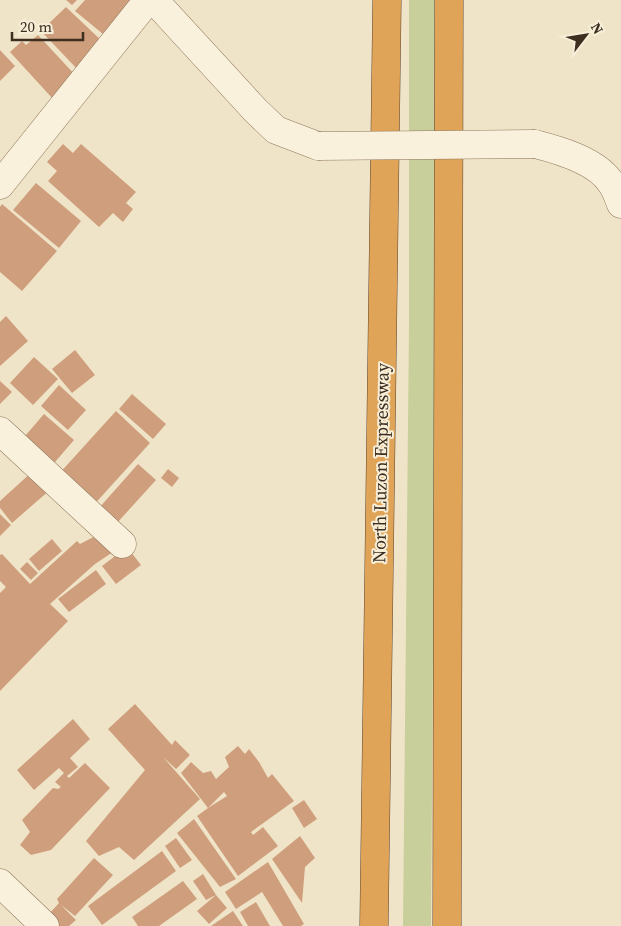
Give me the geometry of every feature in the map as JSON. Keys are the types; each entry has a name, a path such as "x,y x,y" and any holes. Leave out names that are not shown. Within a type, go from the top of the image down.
{"highway":[{"name":"North Luzon Expressway","path":"374,926 387,0"},
{"path":"447,926 449,0"}],"street":[{"path":"0,185 148,0"},
{"path":"154,0 256,111 276,130 318,146 536,144 568,153 592,165 611,182 621,204"},
{"path":"0,431 122,544"},
{"path":"0,883 45,926"}],"green space":[{"path":"409,0 438,0 431,926 403,926 409,323"}],"building":[{"path":"66,0 77,0 72,5"},
{"path":"85,0 141,0 109,39 75,11"},
{"path":"66,7 104,43 79,71 41,31"},
{"path":"38,35 77,77 53,99 10,52 22,41 26,45"},
{"path":"0,50 15,66 0,81"},
{"path":"63,144 73,153 81,144 136,192 126,203 133,209 123,222 113,213 99,227 48,181 57,171 47,162"},
{"path":"36,183 81,221 59,248 13,210"},
{"path":"2,204 57,251 22,291 0,272 0,207"},
{"path":"6,316 28,341 0,366 0,322"},
{"path":"75,350 95,375 72,393 52,369"},
{"path":"34,357 58,379 33,405 10,383"},
{"path":"0,381 12,392 0,404"},
{"path":"59,385 86,410 68,430 41,406"},
{"path":"132,394 166,424 153,439 119,409"},
{"path":"116,411 150,443 91,508 57,476"},
{"path":"44,414 74,440 49,469 19,443"},
{"path":"138,464 156,480 117,523 99,508"},
{"path":"168,469 179,478 172,487 161,478"},
{"path":"34,470 51,489 12,523 0,508 0,501"},
{"path":"0,514 11,525 0,536"},
{"path":"103,532 116,550 95,564 50,604 68,621 0,691 0,593 6,587 0,581 0,555 2,554 30,584 77,541 80,544"},
{"path":"52,539 62,551 39,571 29,559"},
{"path":"127,547 141,565 116,584 102,566"},
{"path":"27,562 38,573 31,580 20,569"},
{"path":"96,570 106,584 69,612 58,599"},
{"path":"135,704 172,745 175,740 190,755 176,769 163,757 200,799 134,860 119,847 99,856 86,841 145,770 108,729"},
{"path":"73,719 90,739 70,758 78,767 67,776 69,778 85,763 110,788 51,850 31,855 20,845 30,832 22,820 53,788 58,789 61,787 55,782 64,773 59,768 34,790 17,770"},
{"path":"238,746 245,754 249,749 268,778 272,774 294,801 251,832 253,835 263,827 278,846 238,876 197,816 208,808 181,773 191,762 203,773 211,771 216,779 229,767 225,757","holes":["224,792 227,796 208,808"]},
{"path":"304,800 317,819 304,828 292,808"},
{"path":"194,819 236,879 220,887 177,833"},
{"path":"300,836 315,858 305,867 302,903 272,859"},
{"path":"176,838 192,860 180,868 165,846"},
{"path":"162,851 176,871 102,925 88,906"},
{"path":"94,858 113,875 75,916 61,905 76,920 69,926 59,926 48,915 59,903 57,899"},
{"path":"268,862 304,924 301,926 283,926 262,892 236,909 225,892"},
{"path":"203,874 216,895 206,900 193,881"},
{"path":"183,881 197,899 159,926 138,926 132,917"},
{"path":"216,895 227,908 209,924 197,911"},
{"path":"256,902 270,926 248,926 240,912"},
{"path":"233,911 243,926 211,926"}]}
